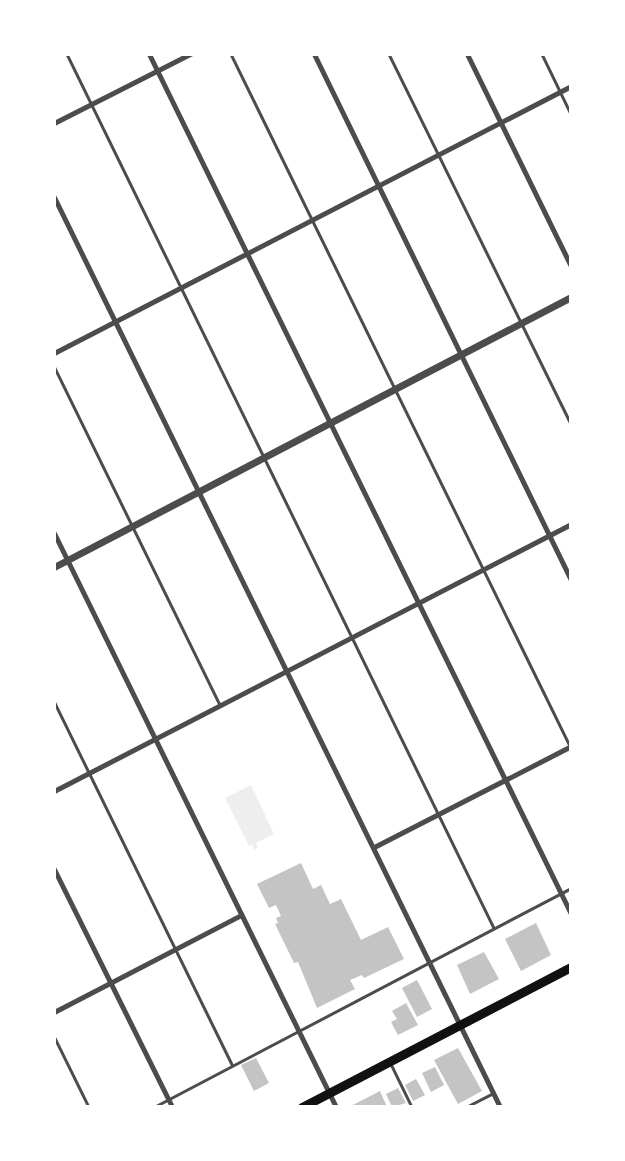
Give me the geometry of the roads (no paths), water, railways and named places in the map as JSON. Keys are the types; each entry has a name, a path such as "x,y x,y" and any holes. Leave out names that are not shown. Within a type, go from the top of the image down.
{"main road":[{"path":"302,1107 571,967"}],"street":[{"path":"149,54 571,914"},
{"path":"54,123 190,54"},
{"path":"314,54 571,580"},
{"path":"467,54 571,267"},
{"path":"54,353 571,86"},
{"path":"54,197 500,1107"},
{"path":"54,567 571,297"},
{"path":"54,791 571,524"},
{"path":"54,533 336,1107"},
{"path":"374,847 571,746"},
{"path":"54,869 172,1107"},
{"path":"54,1012 241,915"}],"lane":[{"path":"67,54 494,928"},
{"path":"231,54 571,746"},
{"path":"389,54 571,424"},
{"path":"541,54 571,114"},
{"path":"54,366 220,705"},
{"path":"54,701 232,1065"},
{"path":"154,1107 571,888"},
{"path":"54,1036 89,1107"},
{"path":"389,1062 412,1107"},
{"path":"466,1107 493,1093"}]}
